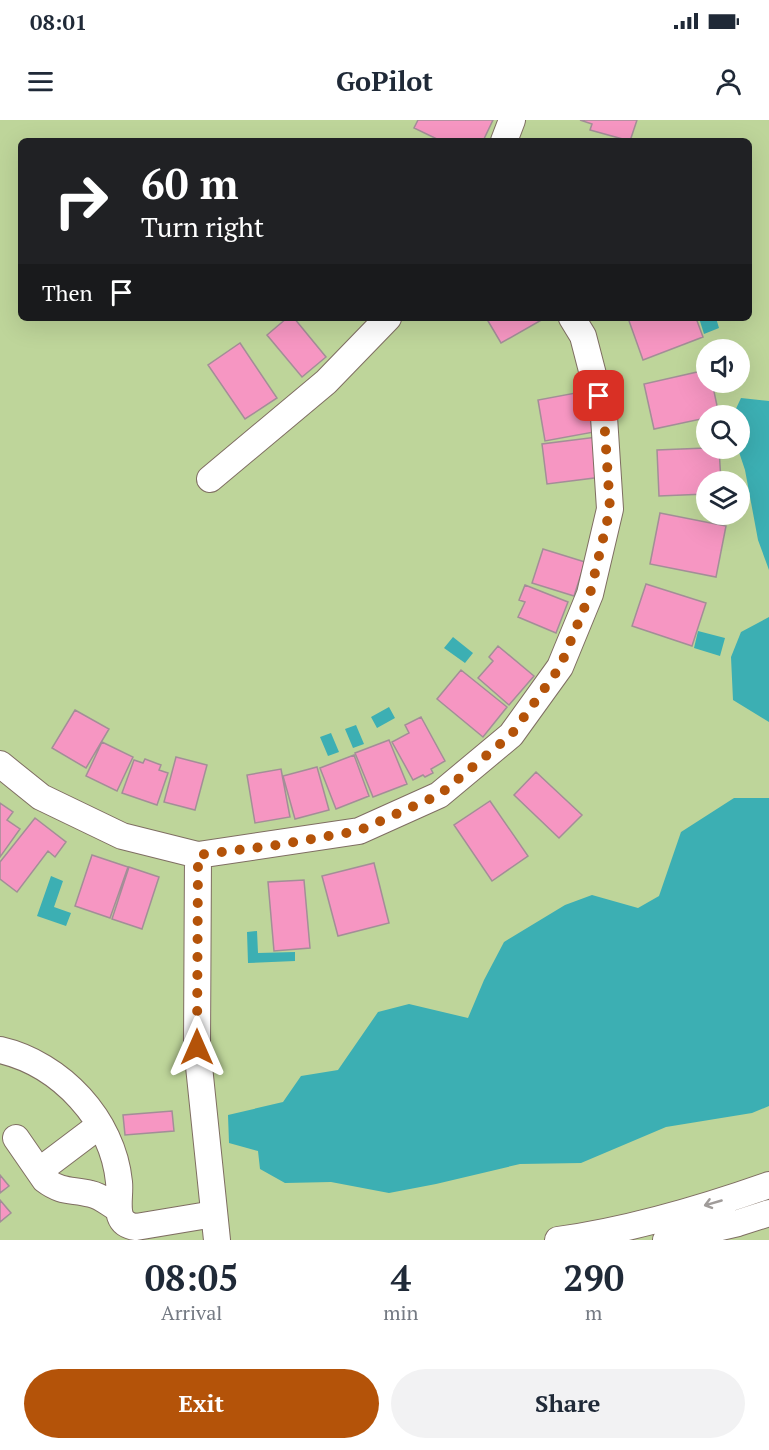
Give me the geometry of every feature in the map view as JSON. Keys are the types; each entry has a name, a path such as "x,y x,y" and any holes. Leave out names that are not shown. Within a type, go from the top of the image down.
{"street":[{"path":"505,138 512,120"},
{"path":"210,479 326,382 385,321"},
{"path":"0,764 41,797 122,836 198,855 277,845 358,831 439,795 511,735 560,667 590,594 610,509 604,417 583,336 574,321"},
{"path":"198,855 197,1047 217,1240"},
{"path":"0,1050 24,1058 62,1080 78,1096 100,1125 112,1149 118,1172 120,1194 117,1208 122,1221 131,1226 167,1231 214,1214"},
{"path":"39,1171 100,1125"},
{"path":"16,1138 45,1180 58,1189 91,1194 117,1208"},
{"path":"558,1240 600,1234 738,1196 769,1185"},
{"path":"666,1240 738,1223 769,1212"}],"green space":[{"path":"0,120 769,120 769,1240 0,1240"}],"water":[{"path":"700,321 717,321 719,328 704,334"},
{"path":"741,398 769,401 769,570 758,540 750,497 750,471 745,471 741,459 750,459 750,405 738,405"},
{"path":"769,617 769,722 733,700 731,657 741,632"},
{"path":"698,631 725,638 720,656 694,648"},
{"path":"453,637 473,653 465,663 444,648"},
{"path":"389,707 395,718 377,728 371,717"},
{"path":"356,725 364,744 353,748 345,729"},
{"path":"331,733 339,752 328,756 320,737"},
{"path":"734,798 769,798 769,1106 752,1113 666,1127 581,1163 520,1164 389,1193 331,1182 285,1183 260,1169 258,1151 229,1143 228,1115 283,1102 301,1076 338,1070 378,1012 409,1004 468,1018 484,980 504,942 565,905 592,895 638,908 659,896 681,832"},
{"path":"51,876 63,881 54,907 71,913 66,926 37,916"},
{"path":"257,931 258,953 295,952 295,961 248,963 247,932"}],"building":[{"path":"418,120 493,120 484,138 435,138 414,128"},
{"path":"580,120 637,120 631,138 619,138 590,130 592,124"},
{"path":"283,321 296,321 326,357 302,377 267,335"},
{"path":"488,321 540,321 501,343"},
{"path":"629,321 697,321 703,337 643,360"},
{"path":"240,343 277,398 245,419 208,365"},
{"path":"696,372 696,393 714,393 717,405 696,405 696,420 654,429 644,384"},
{"path":"586,391 594,432 545,441 538,400"},
{"path":"597,437 602,477 547,484 542,444"},
{"path":"696,449 696,459 720,459 720,471 696,471 696,494 659,496 657,450"},
{"path":"660,513 696,520 696,525 726,526 716,577 650,564"},
{"path":"543,549 585,562 574,596 532,583"},
{"path":"646,584 706,603 692,646 632,626"},
{"path":"525,585 568,602 556,633 518,617 525,602 519,600"},
{"path":"498,646 534,676 509,705 478,678 493,661 489,657"},
{"path":"461,670 507,707 483,737 437,699"},
{"path":"75,710 109,729 86,768 52,748"},
{"path":"421,717 445,761 431,769 433,773 413,780 392,742 409,733 405,725"},
{"path":"389,740 407,784 373,797 355,753"},
{"path":"102,742 133,757 117,791 86,776"},
{"path":"354,755 369,796 336,809 320,768"},
{"path":"176,757 207,765 195,810 164,802"},
{"path":"145,759 161,765 159,770 168,773 157,805 122,793 134,760 143,763"},
{"path":"317,767 329,810 295,819 283,776"},
{"path":"281,769 290,817 255,823 247,775"},
{"path":"536,772 582,815 559,838 514,795"},
{"path":"490,801 528,856 492,881 454,825"},
{"path":"0,803 13,812 7,820 20,829 0,857"},
{"path":"35,818 66,842 55,857 48,851 17,892 0,879 0,862"},
{"path":"92,855 128,867 110,918 75,906"},
{"path":"374,863 389,923 338,936 322,876"},
{"path":"129,867 159,877 142,929 112,919"},
{"path":"304,880 310,948 274,951 268,882"},
{"path":"172,1111 174,1131 125,1135 123,1115"},
{"path":"0,1175 9,1186 0,1193"},
{"path":"0,1200 11,1213 0,1222"}],"route":[{"path":"197,1047 198,855 277,845 358,831 439,795 511,735 560,667 590,594 610,509 604,417 599,396"}]}
